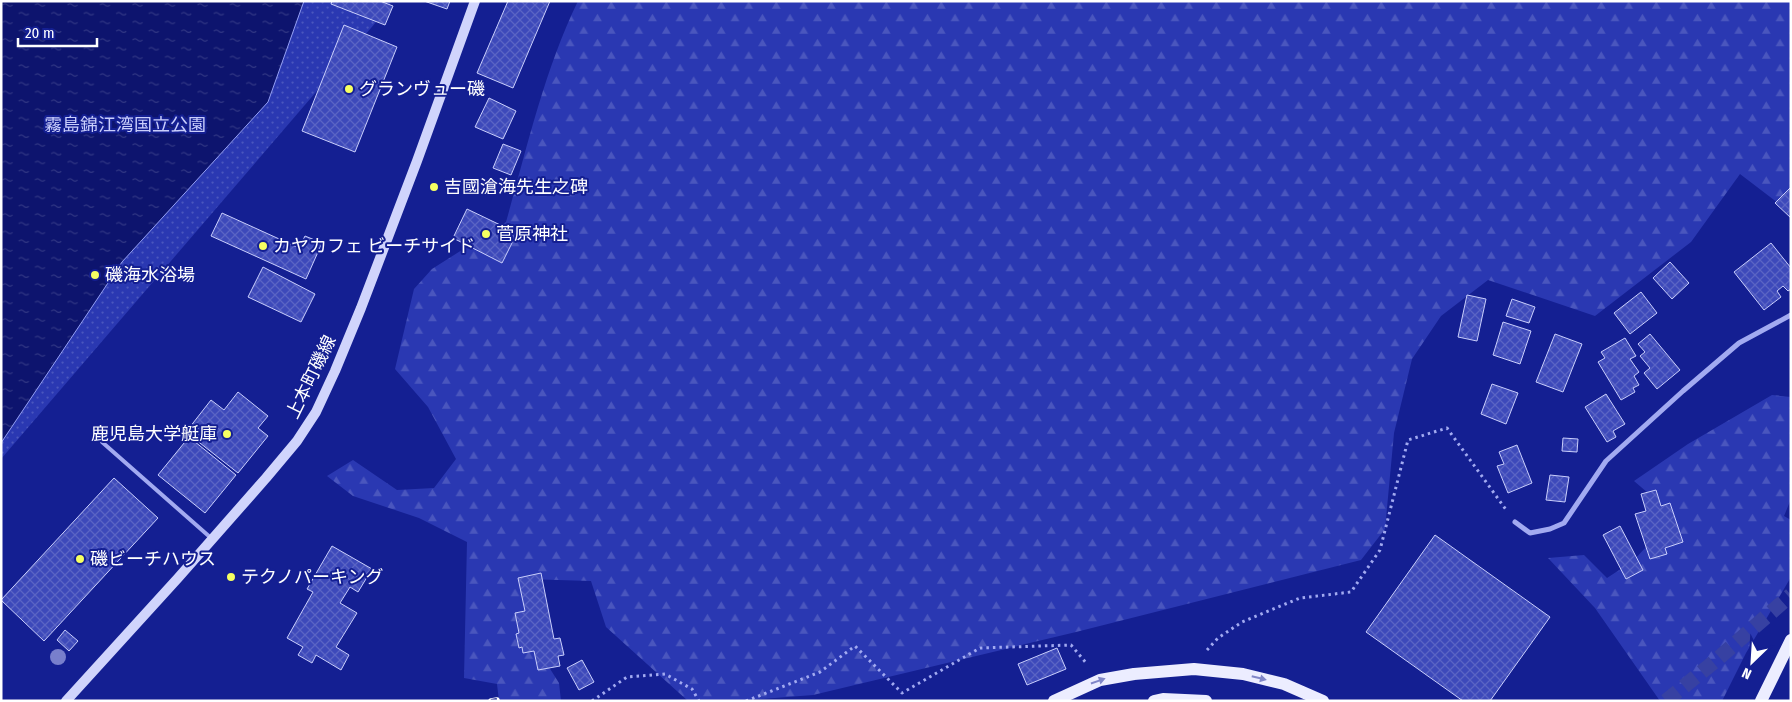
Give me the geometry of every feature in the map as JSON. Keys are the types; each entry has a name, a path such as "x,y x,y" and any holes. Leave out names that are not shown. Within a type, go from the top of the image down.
{"main road":[{"path":"1761,701 1791,640"},
{"path":"1054,701 1100,680 1134,674 1194,669 1243,674 1284,684 1323,701"},
{"path":"1154,701 1163,699 1206,701"}],"street":[{"name":"上本町磯線","path":"66,701 212,540 297,441 316,412 361,308 475,1"},
{"path":"1515,522 1530,534 1564,523 1606,461 1620,448 1739,343 1791,315"}],"lane":[{"path":"102,442 212,540"}],"path":[{"path":"1202,656 1218,638 1242,622 1300,598 1352,592 1380,550 1408,440 1447,428 1515,522"},
{"path":"746,701 820,672 855,646 902,693 980,648 1070,645 1092,670"},
{"path":"592,701 627,677 665,674 692,690 699,701"}],"green space":[{"name":"霧島錦江湾国立公園","path":"1,1 391,1 389,7 1,459"},
{"path":"578,1 1791,1 1791,188 1778,203 1740,174 1691,242 1595,316 1488,280 1441,316 1412,359 1394,433 1385,529 1361,560 1076,632 813,695 737,701 688,701 606,627 591,581 525,579 540,653 559,683 561,701 499,701 497,684 464,678 467,542 419,518 353,496 327,476 353,460 397,490 434,488 456,459 428,407 395,369 414,289 432,269 506,222 546,82 555,55"},
{"path":"1772,395 1791,397 1791,499 1784,516 1791,520 1791,577 1746,653 1722,701 1660,701 1595,608 1548,558 1584,555 1607,578 1633,561 1675,516 1634,481 1688,444"}],"water":[{"name":"霧島錦江湾国立公園","path":"1,1 304,1 268,102 122,262 1,443"}],"building":[{"path":"332,1 380,1 393,6 385,25 331,4"},
{"path":"424,1 450,1 447,9"},
{"path":"508,1 550,1 513,88 477,73"},
{"name":"グランヴュー磯","path":"344,25 397,47 355,152 302,131"},
{"path":"489,98 516,111 503,139 475,127"},
{"path":"503,144 521,151 511,175 493,168"},
{"path":"1791,187 1791,218 1775,203"},
{"path":"467,209 517,233 502,263 453,238"},
{"name":"カヤカフェ ビーチサイド","path":"222,213 299,248 305,236 322,243 306,279 211,236"},
{"path":"1771,243 1791,268 1791,289 1788,291 1783,286 1777,291 1781,297 1764,310 1734,272"},
{"path":"1670,262 1689,283 1672,299 1653,278"},
{"path":"263,267 315,294 301,322 248,297"},
{"path":"1641,292 1657,313 1630,334 1614,313"},
{"path":"1467,295 1486,299 1477,341 1458,337"},
{"path":"1512,299 1535,307 1529,323 1506,316"},
{"path":"1503,322 1531,331 1520,364 1493,355"},
{"path":"1555,334 1582,344 1563,392 1536,382"},
{"path":"1650,334 1680,370 1657,389 1644,373 1650,368 1640,356 1645,352 1638,344"},
{"path":"1625,338 1636,356 1630,359 1639,372 1634,376 1639,385 1633,388 1635,392 1621,400 1598,362 1605,358 1601,352"},
{"path":"1492,384 1518,393 1506,424 1481,414"},
{"name":"鹿児島大学艇庫","path":"238,392 268,416 258,428 268,436 238,473 186,432 211,400 224,410"},
{"path":"1606,394 1625,424 1613,431 1616,437 1607,442 1585,407"},
{"path":"189,437 236,475 205,513 158,475"},
{"path":"1563,438 1578,439 1577,452 1562,451"},
{"path":"1517,445 1532,483 1508,493 1497,466 1504,464 1499,452"},
{"path":"1550,475 1569,477 1565,502 1546,500"},
{"name":"磯ビーチハウス","path":"114,478 158,518 44,641 1,600"},
{"path":"1656,490 1661,506 1670,503 1683,542 1665,548 1667,554 1650,559 1635,514 1646,511 1641,494"},
{"path":"1620,526 1643,570 1626,579 1603,535"},
{"path":"1435,535 1550,617 1490,701 1463,701 1366,632"},
{"path":"332,546 372,569 358,592 350,587 340,603 357,613 336,647 349,655 341,670 316,655 312,663 298,655 303,647 287,638 313,592 307,589"},
{"path":"541,573 554,639 560,638 564,655 558,656 560,666 538,670 534,651 523,653 522,647 519,648 516,634 519,633 515,613 525,611 518,578"},
{"path":"65,630 78,641 69,651 57,640"},
{"path":"1057,648 1066,669 1027,685 1018,664"},
{"path":"582,660 594,682 579,690 567,668"}],"tunnel":[{"path":"1666,701 1791,595"}],"railway":[{"path":"491,701 497,700"}],"place":[{"name":"グランヴュー磯","path":"349,89"},
{"name":"吉國滄海先生之碑","path":"434,187"},
{"name":"菅原神社","path":"486,234"},
{"name":"カヤカフェ ビーチサイド","path":"263,246"},
{"name":"磯海水浴場","path":"95,275"},
{"name":"鹿児島大学艇庫","path":"227,434"},
{"name":"磯ビーチハウス","path":"80,559"},
{"name":"テクノパーキング","path":"231,577"}]}
